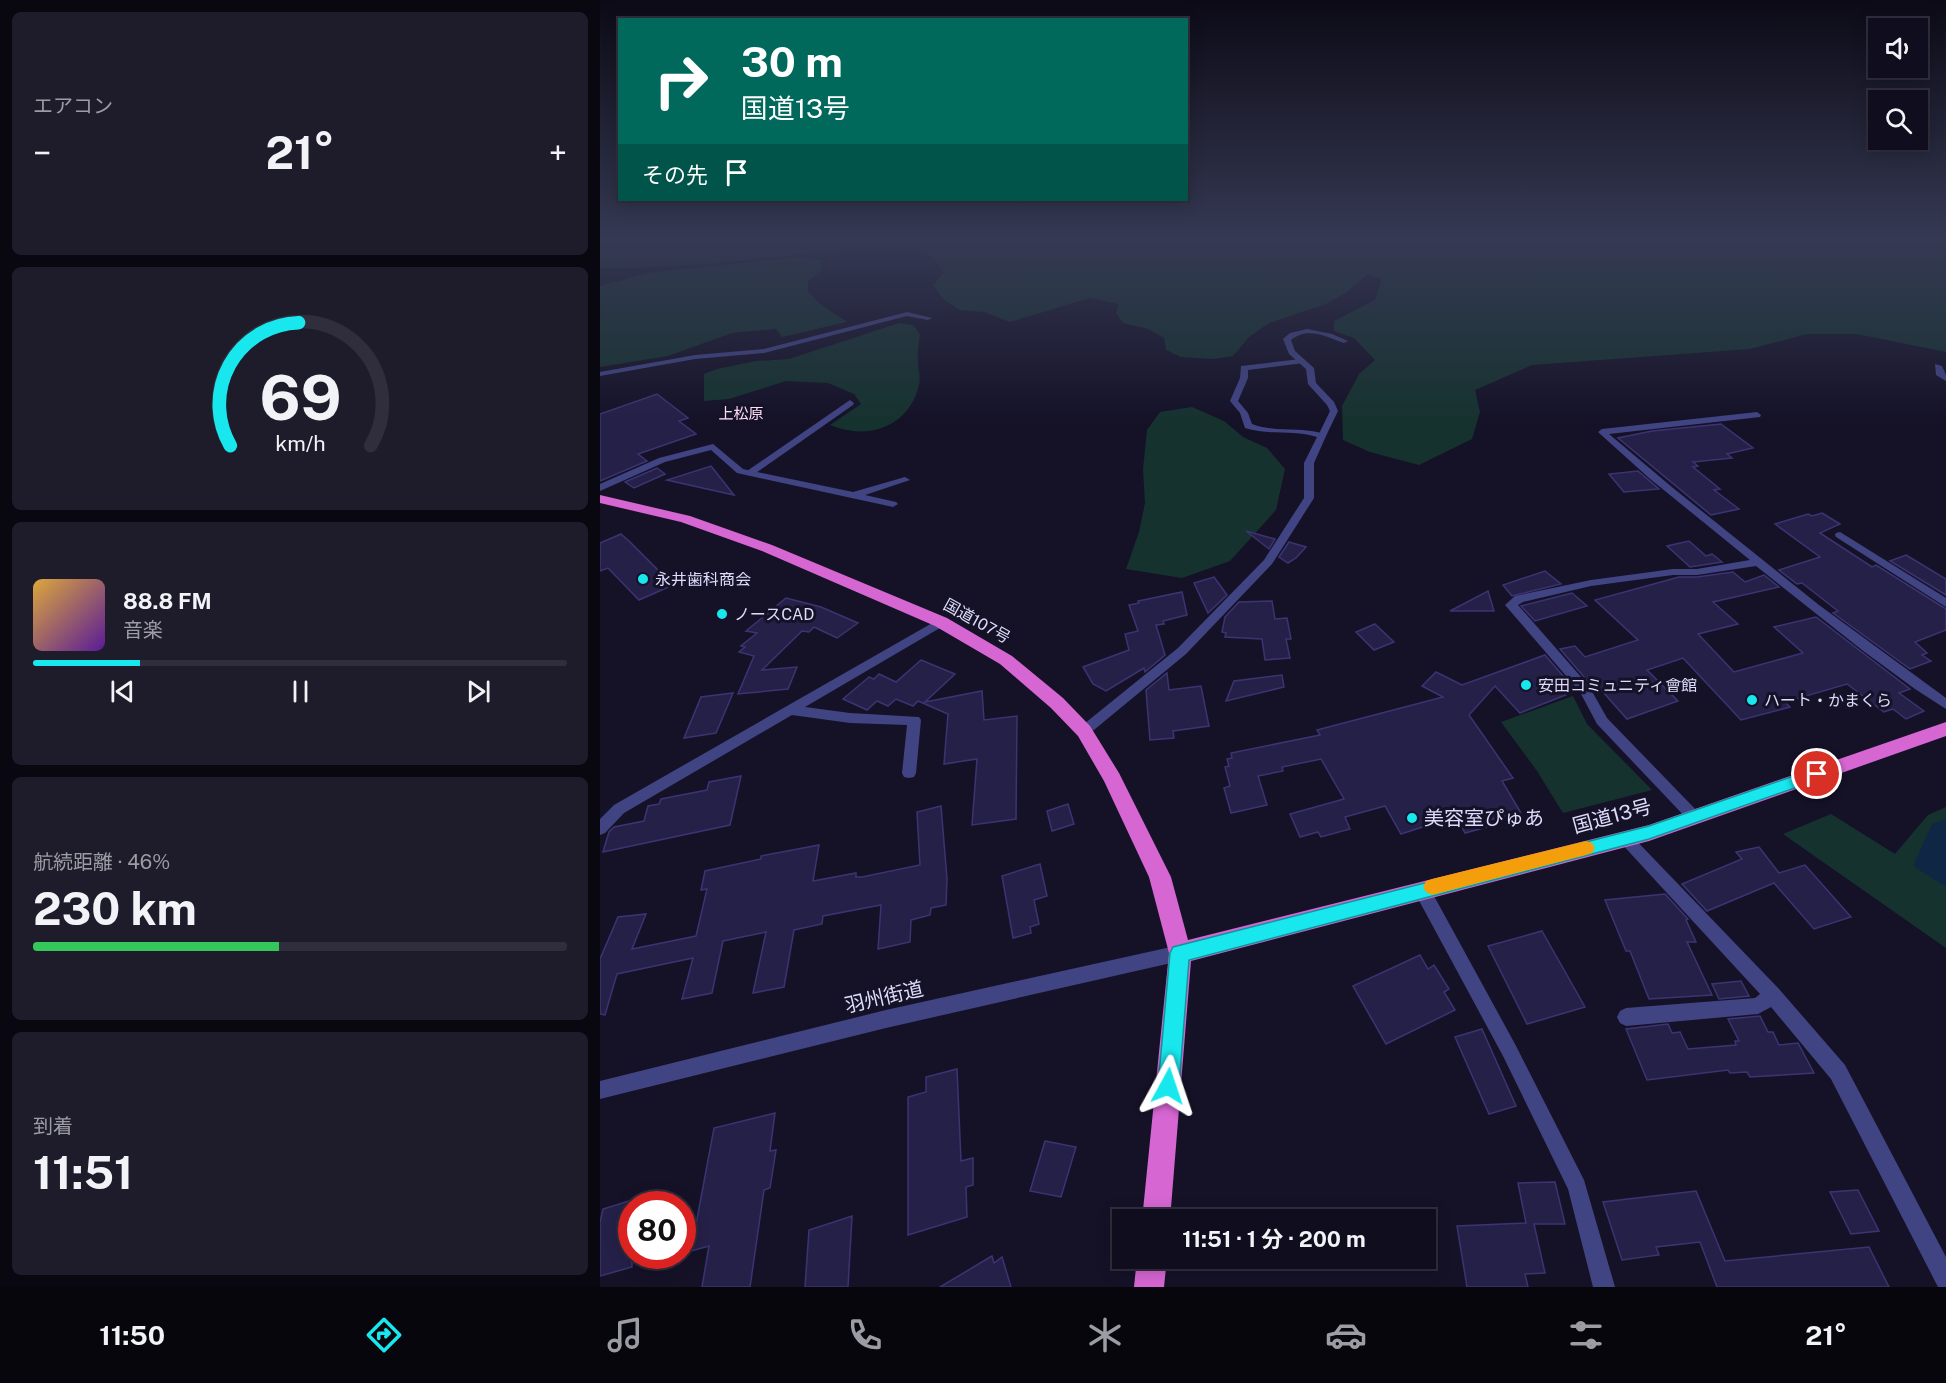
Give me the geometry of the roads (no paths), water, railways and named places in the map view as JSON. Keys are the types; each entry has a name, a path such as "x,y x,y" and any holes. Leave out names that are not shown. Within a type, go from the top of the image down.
{"highway":[{"name":"国道107号","path":"600,499 685,519 758,545 884,596 941,622 1006,660 1057,703 1084,731 1112,778 1160,877 1180,953 1157,1209"},
{"name":"国道13号","path":"1180,953 1625,838 1694,817 1946,729"},
{"path":"1149,1287 1151,1269"}],"street":[{"path":"600,374 696,357 764,351 907,314 928,318"},
{"path":"1084,731 1182,651 1268,562 1309,498 1309,463 1334,411 1331,404 1312,384 1310,368 1287,347 1287,339 1292,334 1302,331 1333,336 1344,341"},
{"path":"1301,361 1244,368 1244,378 1234,401 1244,413 1248,426 1259,431 1312,431 1322,436"},
{"path":"1938,366 1940,375 1946,379"},
{"path":"750,473 850,403"},
{"path":"1757,415 1602,432 1632,460 1759,562 1896,670 1946,704"},
{"path":"600,488 662,460 713,447 740,471 893,504"},
{"path":"853,496 905,480"},
{"path":"1840,535 1946,603"},
{"path":"1694,817 1602,721 1584,689 1511,605 1519,599 1591,583 1673,572 1697,572 1759,562"},
{"path":"600,829 619,810 941,622"},
{"path":"792,710 850,718 914,720 909,773"},
{"path":"1625,838 1773,995 1838,1071 1946,1279"},
{"path":"1422,890 1509,1050 1577,1187 1604,1287"},
{"name":"羽州街道","path":"600,1090 886,1019 1180,953"},
{"path":"1626,1017 1758,1006 1773,995"}],"water":[{"path":"1946,819 1946,887 1913,866 1932,824"}],"place":[{"name":"永井歯科商会","path":"643,579"},
{"name":"ノースCAD","path":"722,614"},
{"name":"安田コミュニティ會館","path":"1526,685"},
{"name":"ハート・かまくら","path":"1752,700"},
{"name":"美容室ぴゅあ","path":"1412,818"}],"district":[{"name":"上松原","path":"741,413"}]}
